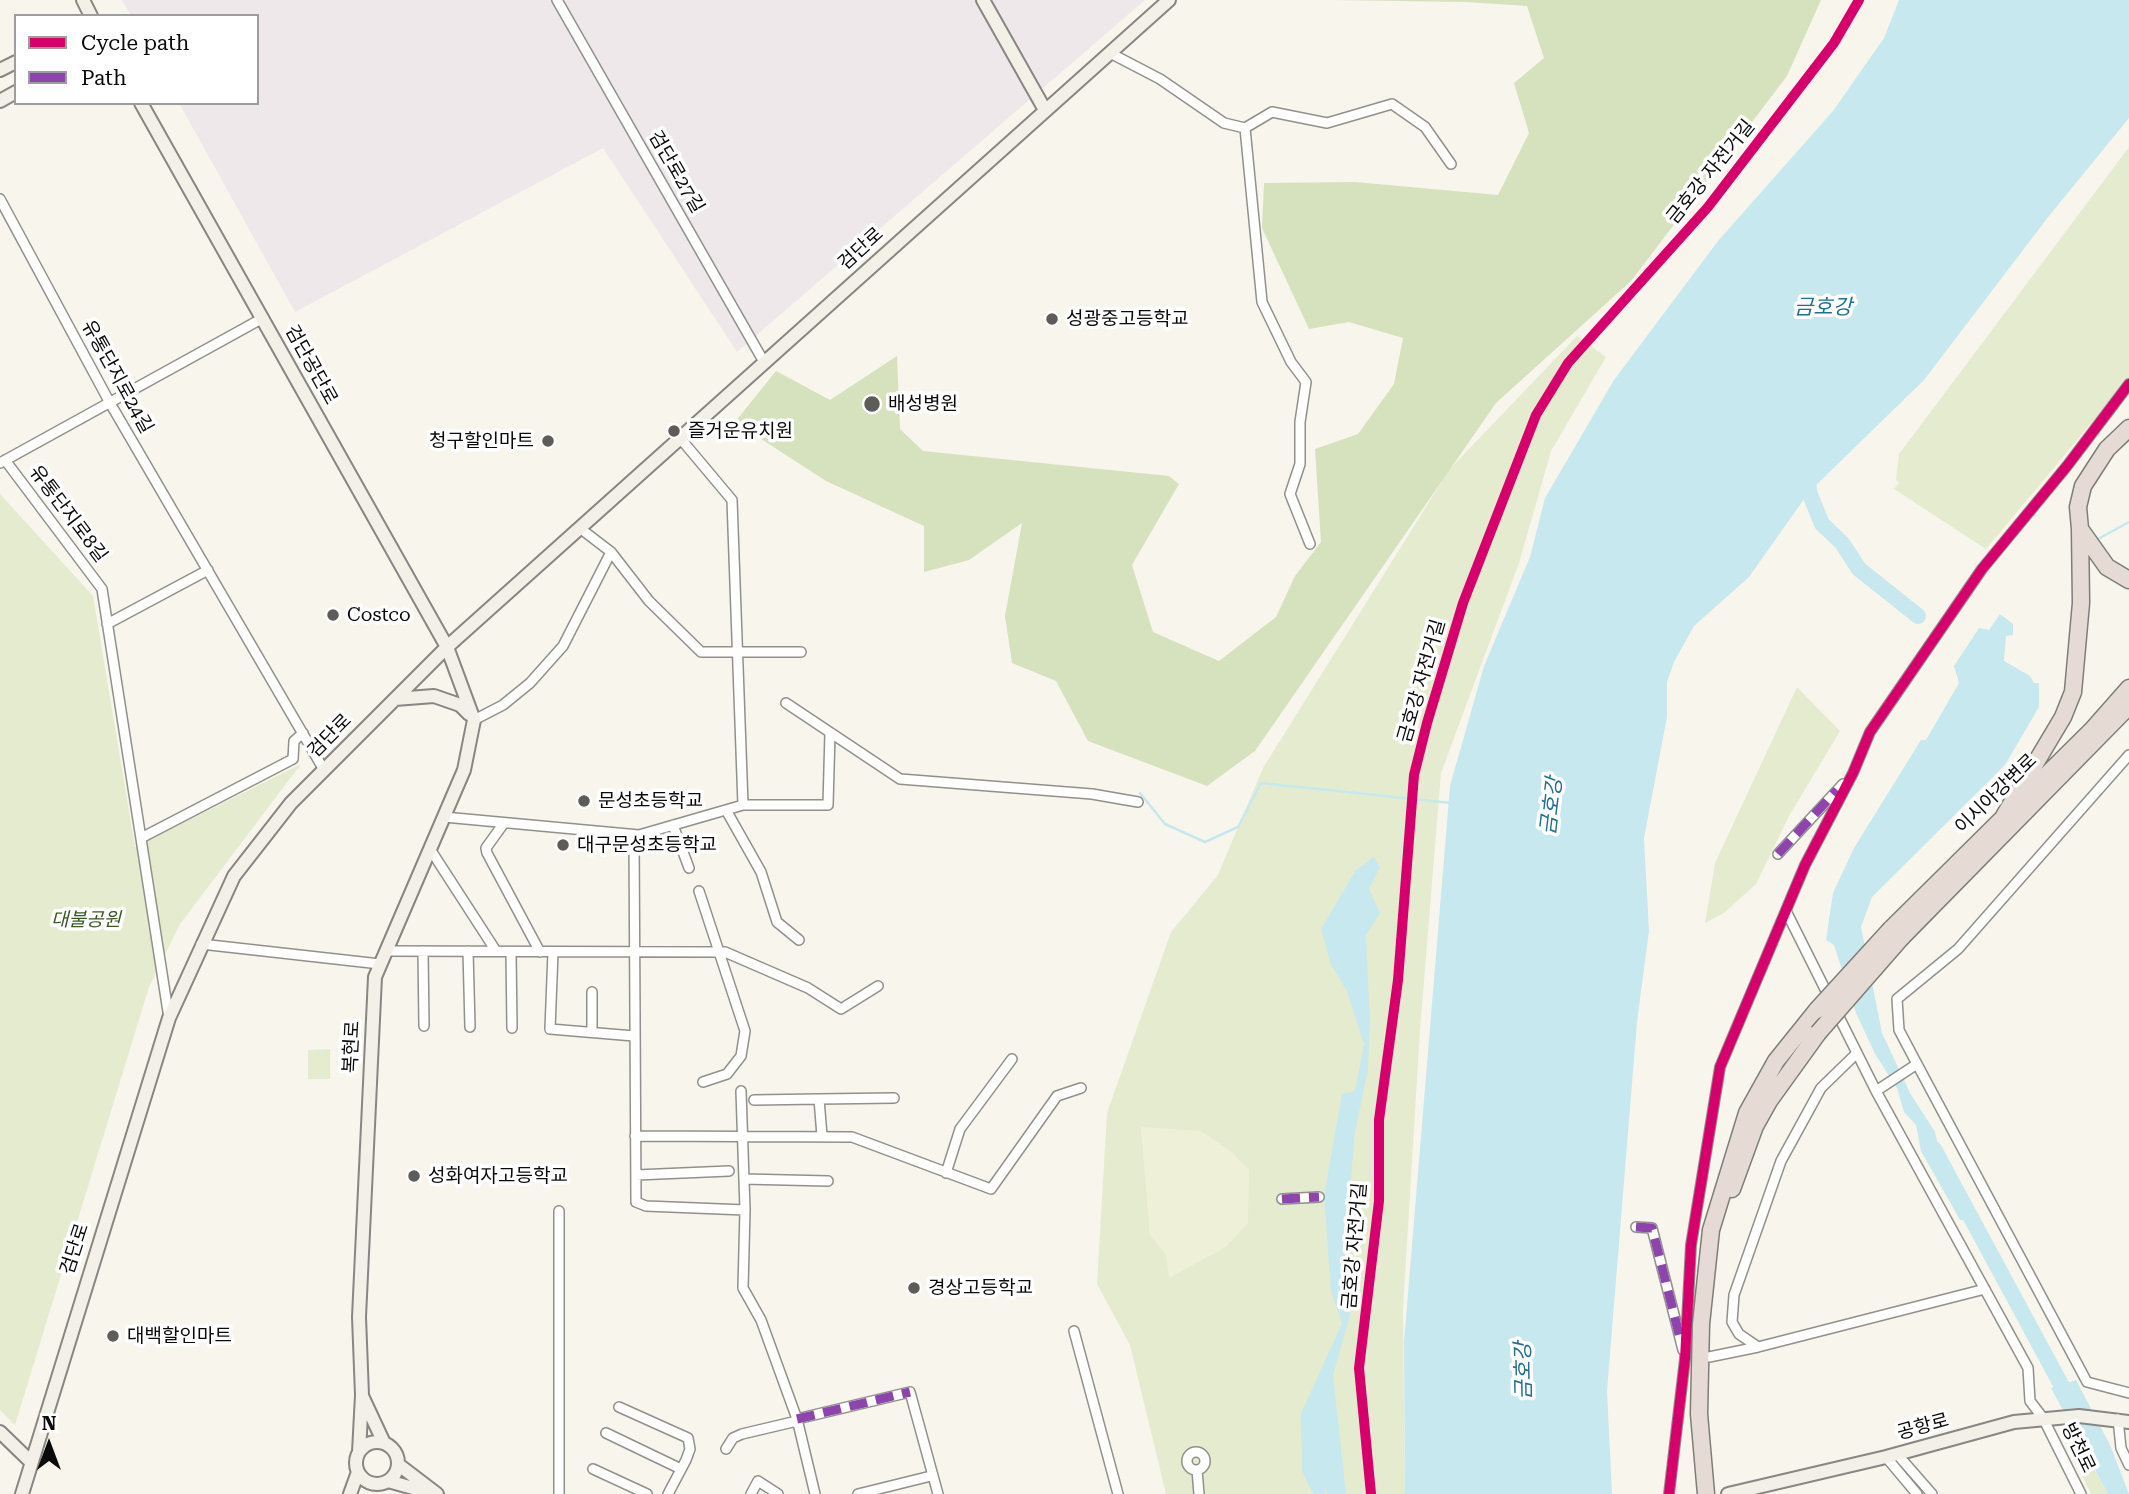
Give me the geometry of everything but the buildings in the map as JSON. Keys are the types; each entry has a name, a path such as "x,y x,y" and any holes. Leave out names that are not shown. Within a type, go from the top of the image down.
{"highway":[{"path":"2004,816 2063,717 2073,692 2081,603 2078,507 2083,486 2107,449 2129,428"},
{"path":"2080,529 2107,567 2129,580"},
{"name":"이시아강변로","path":"1896,934 2004,816 2092,730 2129,688"},
{"name":"이시아강변로","path":"1896,934 2125,712"},
{"path":"1706,1494 1699,1414 1701,1324 1711,1230 1747,1113 1776,1061 1817,1010 1896,934"},
{"path":"1714,1494 1709,1434 1709,1357 1715,1282 1731,1193 1755,1126 1769,1101 1818,1033 1896,934"}],"main road":[{"path":"983,0 1045,110"},
{"name":"검단로","path":"22,1494 169,1018 234,876 291,803 447,647 1169,0"},
{"name":"검단공단로","path":"142,105 447,647"},
{"path":"447,647 474,720"},
{"path":"395,699 434,696 460,705 474,720"},
{"name":"복현로","path":"359,1452 362,1395 359,1317 375,977 464,770 474,720"},
{"path":"362,1395 384,1443 395,1451 399,1465 435,1494"},
{"name":"공항로","path":"1728,1494 1891,1456 2014,1422 2043,1418 2123,1420"},
{"path":"3,1439 32,1462"},
{"path":"350,1494 358,1472 359,1452 370,1443 384,1443"},
{"path":"376,1486 399,1465"},
{"path":"358,1472 376,1486 435,1494"}],"street":[{"name":"검단로27길","path":"557,0 764,362"},
{"path":"1110,53 1160,79 1224,123 1245,128 1272,112 1327,123 1392,104 1424,127 1451,164"},
{"path":"1245,128 1262,302 1291,362 1306,382 1300,422 1300,464 1290,494 1310,544"},
{"name":"유통단지로24길","path":"0,199 110,403 324,770"},
{"name":"유통단지로8길","path":"102,589 3,461 262,318"},
{"path":"1669,1494 1685,1359 1691,1245 1720,1067 1805,865 1853,774 1870,732 1982,569 2067,466 2129,384"},
{"path":"680,438 732,500 743,805"},
{"path":"580,529 611,552 649,601 701,652 801,652"},
{"path":"474,720 503,705 521,691 563,646 611,552"},
{"path":"107,624 208,570"},
{"name":"검단로","path":"102,589 169,1018"},
{"path":"786,703 900,779 1092,794 1138,802"},
{"name":"검단로","path":"141,838 293,759 294,741 303,733"},
{"path":"443,817 634,835 743,805 828,805 830,733"},
{"path":"2129,755 1958,949 1897,999 1899,1030 2088,1382 2129,1393"},
{"path":"1778,854 1853,774"},
{"path":"726,810 761,872 777,922 799,940"},
{"path":"504,823 486,848 487,853 540,952"},
{"path":"673,825 689,868"},
{"path":"634,835 636,1202 646,1206 745,1210"},
{"path":"429,849 496,951"},
{"path":"699,891 745,1031 741,1056 727,1074 704,1082"},
{"name":"방천로","path":"1786,911 1876,1091 2028,1368 2031,1401 2043,1418 2081,1494"},
{"path":"201,944 380,964"},
{"path":"386,951 725,952 808,988 841,1009 878,986"},
{"path":"423,951 424,1026"},
{"path":"468,951 470,1027"},
{"path":"511,952 512,1028"},
{"path":"553,952 550,1029 634,1036"},
{"path":"592,992 592,1032"},
{"path":"1758,1347 1739,1334 1732,1322 1734,1295 1781,1161 1821,1088 1857,1053"},
{"path":"946,1173 960,1129 1013,1059"},
{"path":"1876,1091 1916,1064"},
{"path":"635,1136 852,1137 991,1189 1057,1096 1081,1088"},
{"path":"741,1090 745,1210 743,1288 761,1320 797,1420 813,1493"},
{"path":"754,1100 894,1098"},
{"path":"819,1099 822,1136"},
{"path":"636,1175 729,1171"},
{"path":"744,1179 828,1181"},
{"path":"1282,1199 1319,1197"},
{"path":"559,1211 559,1494"},
{"path":"1636,1227 1652,1228 1685,1359"},
{"path":"1709,1357 1985,1289"},
{"path":"1074,1331 1118,1494"},
{"path":"726,1449 733,1438 742,1434 910,1392 938,1494"},
{"path":"619,1406 688,1438 690,1449 668,1494"},
{"path":"2123,1420 2121,1448 2129,1465"},
{"path":"606,1433 681,1469"},
{"path":"1891,1456 1917,1494"},
{"path":"1891,1456 1932,1494"},
{"path":"593,1469 647,1494"},
{"path":"1197,1470 1199,1494"},
{"path":"858,1494 931,1476"},
{"path":"751,1494 758,1481 778,1494"}],"shaded area":[{"path":"122,0 1145,0 737,352 603,148 295,312 180,105 259,105 259,14 130,14"}],"green space":[{"path":"1333,0 1821,0 1787,76 1631,281 1496,403 1255,751 1207,786 1088,741 1056,681 1012,663 1005,616 1022,523 969,560 924,572 924,526 826,481 735,422 776,371 830,400 897,356 900,429 923,451 1169,476 1179,484 1132,565 1153,632 1219,661 1276,617 1295,576 1321,542 1315,449 1358,434 1394,384 1403,338 1349,322 1309,329 1262,228 1264,183 1355,182 1498,195 1529,133 1514,83 1544,58 1527,6 1466,2"},
{"path":"2129,147 2129,378 1986,549 1894,489 1899,483 1896,480 1899,454"},
{"path":"1577,336 1606,357 1551,451 1519,563 1441,773 1420,1030 1403,1309 1405,1494 1166,1494 1130,1345 1097,1284 1107,1113 1171,932 1218,875 1263,768 1449,470"},
{"name":"대불공원","path":"0,494 93,596 135,847 301,764 180,924 149,987 15,1425 0,1410"},
{"path":"1797,687 1840,731 1789,816 1756,884 1724,913 1705,923 1715,863"},
{"path":"330,1049 330,1079 308,1079 308,1050"},
{"path":"1141,1127 1201,1131 1232,1152 1249,1170 1248,1223 1226,1247 1169,1278 1166,1255 1150,1235"},
{"path":"2064,1438 2077,1438 2108,1494 2091,1494"}],"water":[{"name":"금호강","path":"1899,0 2129,0 2129,118 2049,216 1924,380 1809,492 1749,577 1694,626 1674,662 1667,682 1667,717 1644,838 1649,931 1637,1022 1607,1391 1612,1494 1405,1494 1404,1342 1450,786 1484,666 1530,557 1545,498 1614,380 1718,241 1833,111 1884,38"},
{"path":"2000,614 2013,624 2013,635 2006,636 2004,661 2030,676 2034,683 2039,683 2039,707 2005,765 1872,897 1861,927 1882,1033 1910,1093 1935,1132 1943,1166 1968,1220 1960,1220 1921,1151 1916,1125 1904,1112 1897,1088 1875,1054 1856,1013 1834,945 1826,940 1833,893 1854,848 1921,740 1926,740 1959,683 1954,666 1979,628 1989,630"},
{"path":"1374,857 1380,867 1369,889 1380,913 1366,935 1370,1023 1368,1069 1355,1132 1343,1271 1350,1315 1333,1375 1346,1494 1328,1494 1324,1488 1325,1494 1313,1494 1302,1471 1301,1414 1342,1323 1331,1291 1324,1196 1342,1094 1355,1091 1364,1044 1347,991 1331,964 1321,929 1356,870"},
{"path":"2076,1380 2110,1445 2129,1494 2108,1494 2051,1388"}],"waterway":[{"path":"1808,474 1809,492 1822,524 1842,543 1859,569 1918,616"},
{"path":"2098,539 2129,522"},
{"path":"1140,793 1165,824 1205,842 1238,827 1261,783 1451,803"},
{"path":"1934,1149 2071,1403"}],"marked path":[{"path":"1778,854 1837,790"},
{"path":"1282,1199 1319,1197"},
{"path":"1636,1227 1652,1228 1680,1338"},
{"path":"797,1419 910,1392"}],"cycle path":[{"name":"금호강 자전거길","path":"1371,1494 1359,1368 1379,1201 1379,1120 1398,980 1414,775 1463,603 1536,415 1568,363 1708,207 1834,43 1859,0"},
{"path":"1669,1494 1685,1359 1691,1245 1720,1067 1805,865 1853,773 1870,732 1982,569 2067,466 2129,384"}],"place":[{"name":"성광중고등학교","path":"1052,319"},
{"name":"배성병원","path":"872,404"},
{"name":"즐거운유치원","path":"674,431"},
{"name":"청구할인마트","path":"548,441"},
{"name":"Costco","path":"333,615"},
{"name":"문성초등학교","path":"584,801"},
{"name":"대구문성초등학교","path":"563,845"},
{"name":"성화여자고등학교","path":"414,1176"},
{"name":"경상고등학교","path":"914,1288"},
{"name":"대백할인마트","path":"113,1336"}]}
